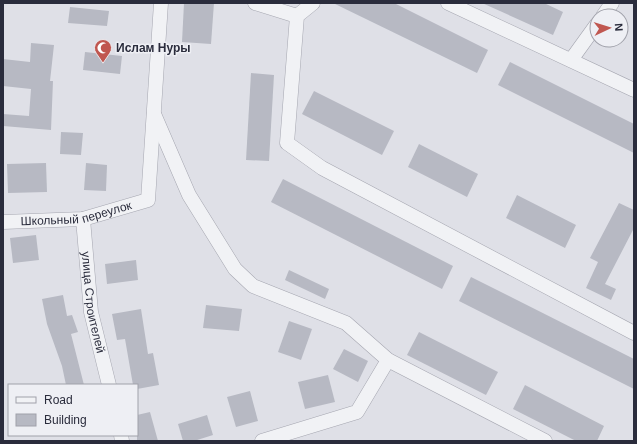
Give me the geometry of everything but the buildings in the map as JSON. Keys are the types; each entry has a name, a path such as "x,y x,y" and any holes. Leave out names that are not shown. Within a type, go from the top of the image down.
{"street":[{"path":"161,3 154,114 189,195 235,269 253,286 346,324 388,360 545,441"},
{"path":"255,3 297,16"},
{"path":"313,3 297,16 287,143 322,168 634,333"},
{"path":"448,3 634,90"},
{"path":"571,60 589,35"},
{"name":"Школьный переулок","path":"3,222 83,219 148,200 154,114"},
{"name":"улица Строителей","path":"83,219 91,312 109,384"},
{"path":"262,441 357,412 388,360"}],"place":[{"name":"Ислам Нуры","path":"103,63"}]}
